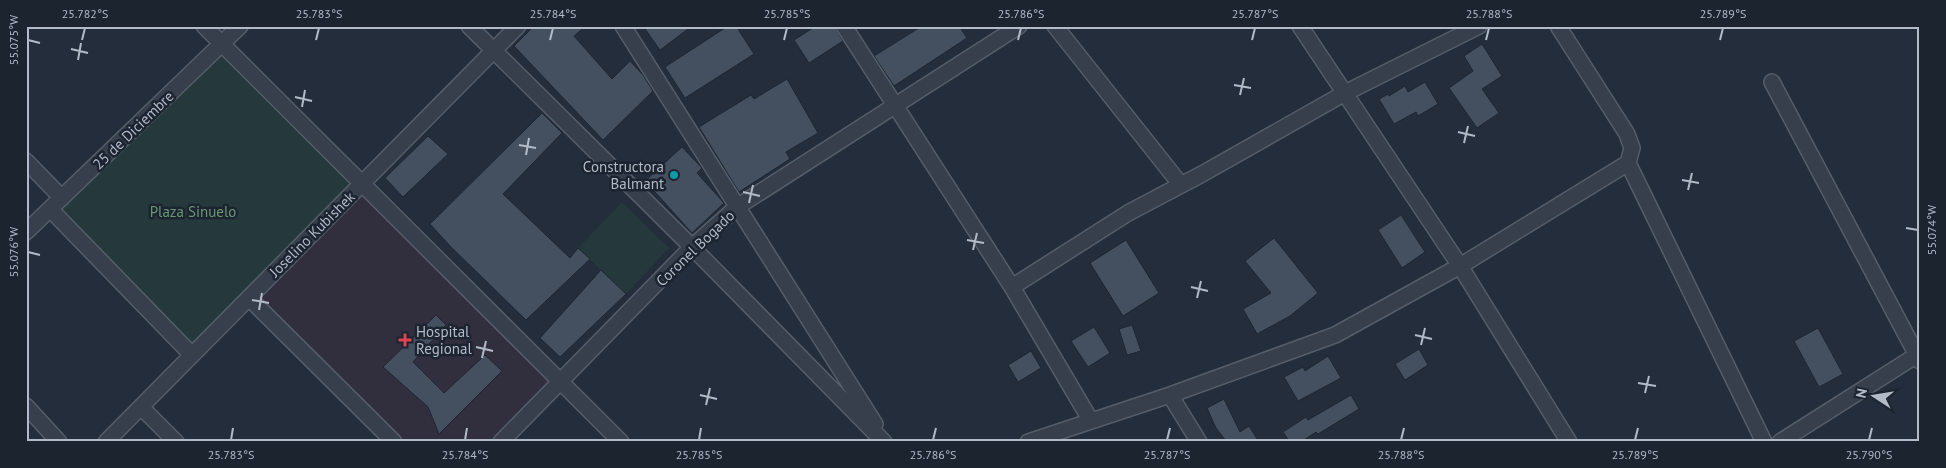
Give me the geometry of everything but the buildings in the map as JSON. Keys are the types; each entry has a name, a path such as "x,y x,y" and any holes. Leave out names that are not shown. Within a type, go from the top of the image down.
{"street":[{"path":"204,26 621,442"},
{"name":"25 de Diciembre","path":"26,232 240,26"},
{"path":"469,26 885,442"},
{"name":"Joselino Kubishek","path":"106,442 518,26"},
{"path":"623,26 885,442"},
{"path":"844,26 1012,287 1091,421"},
{"name":"Coronel Bogado","path":"501,442 692,247 737,207 1019,26"},
{"path":"1055,26 1181,185"},
{"path":"1300,26 1460,266 1569,442"},
{"path":"1012,287 1128,213 1345,93 1479,26"},
{"path":"1558,26 1627,134 1632,148 1628,163 1764,442"},
{"path":"1772,82 1919,356 1780,442"},
{"path":"26,161 62,198"},
{"path":"1028,442 1170,395 1335,335 1460,266 1628,163"},
{"path":"50,209 192,355"},
{"path":"249,298 394,442"},
{"path":"1170,395 1199,442"},
{"path":"26,406 59,442"},
{"path":"141,406 176,442"}],"shaded area":[{"name":"Hospital Regional","path":"362,184 560,382 501,442 394,442 249,298"}],"green space":[{"name":"Plaza Sinuelo","path":"223,44 362,184 192,355 50,209"},
{"path":"622,202 669,248 626,294 578,248"}],"place":[{"name":"Constructora Balmant","path":"674,175"},
{"name":"Hospital Regional","path":"405,340"}]}
